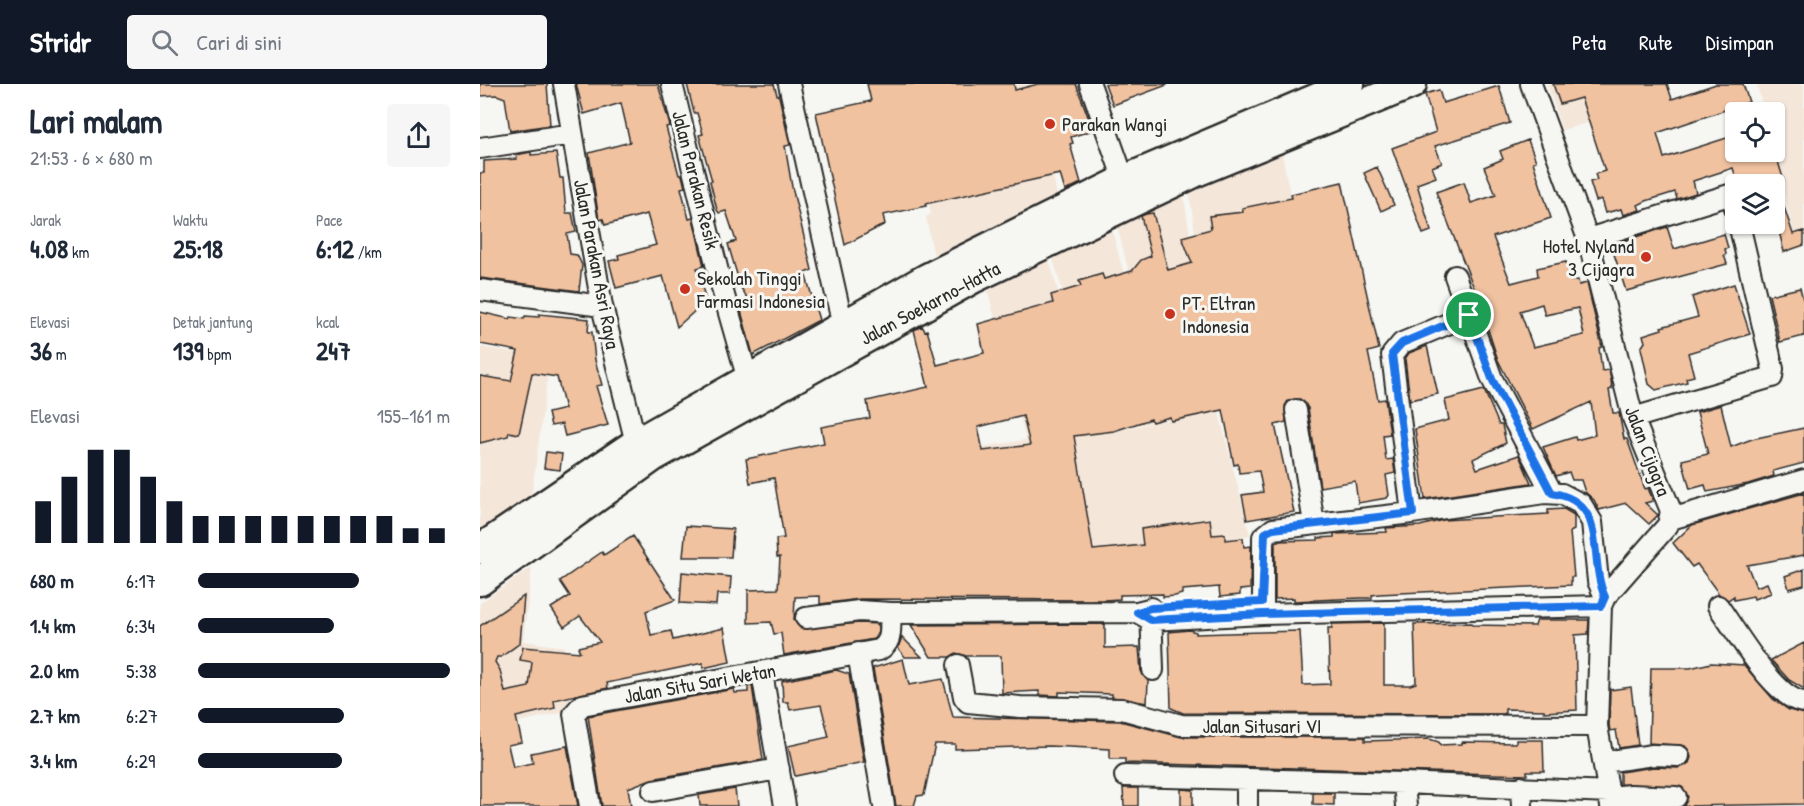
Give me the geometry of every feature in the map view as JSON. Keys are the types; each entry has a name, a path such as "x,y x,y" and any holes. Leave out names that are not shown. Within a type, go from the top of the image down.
{"highway":[{"name":"Jalan Soekarno-Hatta","path":"480,549 636,443 976,252 1124,180 1350,84"},
{"name":"Jalan Soekarno-Hatta","path":"480,581 653,457 974,278 1196,172 1412,84"}],"street":[{"name":"Jalan Parakan Asri Raya","path":"564,84 602,306 636,443"},
{"name":"Jalan Parakan Resik","path":"672,84 723,292 748,380"},
{"path":"789,84 843,326"},
{"path":"1090,84 1124,180"},
{"name":"Jalan Cijagra","path":"1531,84 1588,239 1633,418 1671,511 1661,531"},
{"path":"480,148 572,134"},
{"path":"1588,239 1725,196"},
{"path":"1633,418 1772,377 1773,369 1741,234"},
{"path":"1455,276 1492,379 1552,493"},
{"path":"480,290 602,306"},
{"path":"1413,513 1392,354 1402,343 1469,315"},
{"path":"1296,410 1314,524"},
{"path":"806,618 859,611 1146,613 1263,608 1603,602 1661,531 1804,480"},
{"path":"1263,608 1265,533 1273,529 1413,513 1552,493 1574,499 1587,512 1594,532 1598,581 1603,602 1597,726 1610,798"},
{"path":"1718,606 1777,687 1796,701 1804,702"},
{"name":"Jalan Situ Sari Wetan","path":"590,806 574,714 582,705 879,650 886,646 891,638 891,613"},
{"path":"1146,613 1153,670"},
{"path":"858,653 884,806"},
{"name":"Jalan Situsari VI","path":"958,665 964,697 969,702 1020,707 1122,709 1181,725 1597,726"},
{"path":"762,672 785,806"},
{"path":"1604,762 1653,755 1679,756"},
{"path":"653,791 779,769"},
{"path":"1125,776 1404,783 1522,796 1676,797"},
{"path":"1247,780 1247,806"},
{"path":"1404,783 1406,806"}],"shaded area":[{"path":"904,84 1029,84 1037,102 1057,195 935,261 926,217 931,214"},
{"path":"1547,84 1602,84 1612,116 1562,130"},
{"path":"1757,84 1804,84 1804,247 1798,249 1785,196 1785,174 1779,174 1776,162 1785,162 1785,102 1762,102"},
{"path":"1282,154 1329,391 1222,411 1189,191"},
{"path":"1183,192 1218,409 1250,535 974,583 936,454 1026,440 988,291 1048,256 1098,434 1160,422 1103,430 1052,255 1112,230 1163,421 1167,420 1117,226"},
{"path":"480,347 550,358 531,499 480,535"},
{"path":"532,567 523,641 564,647 570,711 518,722 519,732 480,740 480,603"}],"building":[{"path":"480,84 547,84 550,125 510,131 505,98 497,95 480,96"},
{"path":"576,84 658,84 670,126 666,127 679,175 682,175 685,187 681,188 689,219 693,218 704,266 697,268 706,301 677,327 663,276 616,288 609,261 619,259 618,255 656,245 647,214 605,225 603,219 599,220 589,153 630,142 621,103 584,114"},
{"path":"687,84 774,84 779,96 790,145 785,146 792,187 812,270 805,273 819,320 753,355 740,307 751,304 741,288 728,244 736,241 726,211 719,213 717,210 710,181 712,181 699,135 703,134 697,113 694,113"},
{"path":"867,84 1014,84 1015,90 1038,84 1076,84 1093,130 1071,137 1073,143 1070,144 1081,183 1065,191 1060,174 883,215 885,224 845,245 816,113 871,101"},
{"path":"1105,84 1166,84 1167,85 1113,105"},
{"path":"1553,84 1667,84 1672,99 1716,84 1743,84 1749,102 1725,102 1725,110 1657,133 1664,158 1725,139 1725,162 1778,162 1782,174 1735,174 1733,168 1693,181 1696,193 1677,199 1675,192 1646,201 1638,205 1640,210 1623,215 1621,209 1605,213 1601,199 1596,201 1590,182 1597,180 1595,174 1605,171 1581,98 1560,104"},
{"path":"1499,86 1510,123 1435,146 1442,163 1432,167 1436,177 1417,184 1431,231 1423,234 1392,148 1436,132 1425,94 1439,90 1443,103"},
{"path":"1528,140 1551,218 1493,237 1511,283 1538,276 1537,268 1566,262 1571,281 1578,280 1579,285 1587,283 1602,347 1599,348 1602,371 1609,370 1611,380 1612,389 1609,390 1613,413 1619,413 1624,439 1627,439 1645,489 1648,488 1653,501 1645,503 1658,515 1649,524 1626,503 1599,510 1594,500 1585,492 1581,480 1572,480 1569,472 1556,476 1543,447 1575,437 1576,440 1595,435 1591,402 1533,429 1498,360 1476,293 1436,192 1464,182 1471,203 1496,195 1484,167 1503,159 1500,151","holes":["1542,304 1545,315 1578,308 1584,335 1533,347 1520,311"]},
{"path":"531,152 531,155 556,153 560,178 563,178 566,213 572,213 576,232 567,234 570,254 577,255 582,265 579,291 480,278 480,173 484,173 484,161 517,159 516,155"},
{"path":"1377,167 1394,205 1381,211 1364,173"},
{"path":"1342,182 1379,349 1368,352 1378,400 1385,399 1390,434 1383,435 1386,460 1393,459 1395,473 1386,475 1389,495 1387,498 1358,503 1355,481 1320,487 1308,408 1300,399 1288,401 1285,406 1286,422 1275,425 1294,512 1247,520 1242,495 1263,492 1259,471 1239,473 1238,464 1234,465 1223,410 1171,421 1170,417 1152,422 1151,419 1114,431 1074,436 1093,550 1143,545 1141,529 1210,519 1212,535 1225,534 1225,540 1243,538 1244,547 1251,546 1250,589 1240,590 1240,595 1220,597 1219,587 1182,590 1182,594 1175,596 1120,595 1120,599 1104,600 860,599 820,604 820,596 795,597 794,620 801,629 859,623 878,624 878,632 874,639 784,655 781,633 774,634 771,622 748,623 748,590 778,589 780,557 777,557 776,539 784,538 774,478 750,483 746,459 824,443 821,427 870,418 867,401 928,387 914,330 922,326 925,331 927,330 937,365 984,353 978,324 1053,303 1051,295 1081,286 1079,281 1102,274 1104,279 1132,271 1141,260 1151,256 1141,216 1153,213 1168,270 1192,263 1182,237 1211,229 1209,216 1243,212 1242,208 1292,198 1291,194","holes":["1023,416 1030,445 983,451 978,427"]},
{"path":"1785,210 1793,234 1804,231 1804,245 1784,252 1780,234 1785,234"},
{"name":"Hotel Nyland 3 Cijagra","path":"1667,227 1674,249 1724,234 1728,248 1725,249 1726,254 1724,255 1727,264 1626,291 1613,251 1617,243"},
{"path":"1734,284 1750,334 1688,353 1694,376 1686,378 1687,382 1656,390 1649,384 1641,348 1645,342 1643,335 1662,329 1661,327 1698,317 1692,297"},
{"path":"1800,288 1804,303 1804,336 1780,342 1769,295"},
{"path":"480,312 510,319 511,317 524,319 525,316 539,317 539,314 589,319 588,332 592,332 595,360 602,385 596,386 608,425 565,436 562,424 551,426 548,413 565,409 557,377 532,373 519,434 509,432 508,436 480,443 480,376 511,381 518,351 480,344"},
{"path":"1427,346 1438,394 1410,400 1405,359 1409,353"},
{"path":"1484,390 1499,425 1502,425 1506,443 1473,459 1477,469 1519,455 1531,483 1425,499 1415,429 1449,420 1445,400"},
{"path":"1721,405 1731,447 1752,439 1804,428 1804,463 1773,471 1774,476 1748,484 1707,492 1705,485 1690,489 1682,460 1708,454 1697,412"},
{"path":"546,452 562,454 560,470 544,468"},
{"path":"1804,493 1804,555 1747,565 1756,587 1767,583 1771,593 1754,599 1753,596 1734,600 1734,596 1728,600 1719,594 1697,564 1692,567 1673,543 1692,525"},
{"path":"1564,509 1574,515 1574,530 1570,532 1574,577 1571,577 1571,585 1379,594 1372,595 1372,598 1294,601 1294,598 1275,599 1275,543 1278,541 1318,540 1318,538 1334,537 1334,534 1387,532 1386,528 1420,526 1443,520 1548,514 1548,510"},
{"path":"686,526 733,529 731,557 683,557"},
{"path":"633,536 675,600 646,611 651,635 671,631 673,640 724,628 730,662 703,668 703,663 607,683 608,688 554,700 555,708 516,717 522,742 508,745 513,767 533,763 531,753 567,746 578,806 480,806 480,626 524,596 520,643 501,657 497,657 495,662 500,670 505,692 529,687 532,662 520,660 523,647 580,652 578,647 600,642 580,616 564,627 551,608 570,596 560,581 602,552 604,555"},
{"path":"1804,569 1804,585 1789,589 1785,576"},
{"path":"682,572 731,577 730,594 717,594 716,605 680,603"},
{"path":"1537,620 1589,620 1588,634 1575,635 1577,710 1544,712 1544,710 1505,709 1505,714 1183,713 1171,708 1169,632 1189,630 1196,634 1300,631 1303,685 1330,684 1328,628 1332,628 1332,624 1384,623 1384,685 1410,685 1416,683 1414,624 1472,623 1472,625 1535,626"},
{"path":"1105,624 1105,648 1139,647 1141,671 1148,681 1147,703 1112,697 1112,694 1059,692 1059,696 1039,695 1039,691 1002,693 1001,656 966,656 956,653 950,657 931,657 911,625"},
{"path":"902,637 922,657 905,657 898,648"},
{"path":"1804,643 1804,689 1789,680 1771,660"},
{"path":"903,659 909,685 943,679 953,717 1120,721 1181,737 1365,737 1365,741 1429,739 1439,742 1440,745 1462,744 1462,742 1516,743 1516,740 1543,740 1544,771 1527,771 1527,775 1125,763 1125,759 1110,759 1110,749 1049,746 955,749 955,744 935,744 924,795 917,796 914,806 896,806 873,668"},
{"path":"1711,663 1744,665 1773,699 1789,710 1804,714 1804,804 1683,806 1688,797 1682,787 1620,784 1620,772 1654,767 1679,768 1689,763 1691,757 1685,746 1649,743 1651,668 1690,668"},
{"path":"836,670 849,674 864,762 795,776 788,746 829,737 821,705 790,710 788,702 783,702 782,681"},
{"path":"748,686 752,686 763,760 651,779 628,788 631,806 602,806 588,716 734,689 735,693 748,692"},
{"path":"1631,687 1638,745 1619,748 1616,730 1610,731 1609,725 1610,690"},
{"path":"1123,788 1138,788 1138,806 1124,806"},
{"path":"735,789 737,806 700,806 699,795"},
{"path":"1181,789 1193,790 1193,806 1181,806"},
{"path":"1313,793 1334,793 1334,805 1313,804"}],"place":[{"name":"Parakan Wangi","path":"1050,124"},
{"name":"Hotel Nyland 3 Cijagra","path":"1646,257"},
{"name":"Sekolah Tinggi Farmasi Indonesia","path":"685,289"},
{"name":"PT. Eltran Indonesia","path":"1170,314"}],"route":[{"path":"1469,315 1481,351 1504,405 1552,493 1562,494 1581,504 1592,522 1598,581 1605,597 1601,606 1263,614 1151,620 1137,612 1151,608 1262,602 1263,537 1265,533 1273,529 1413,513 1392,354 1395,348 1402,343 1469,315"}]}
